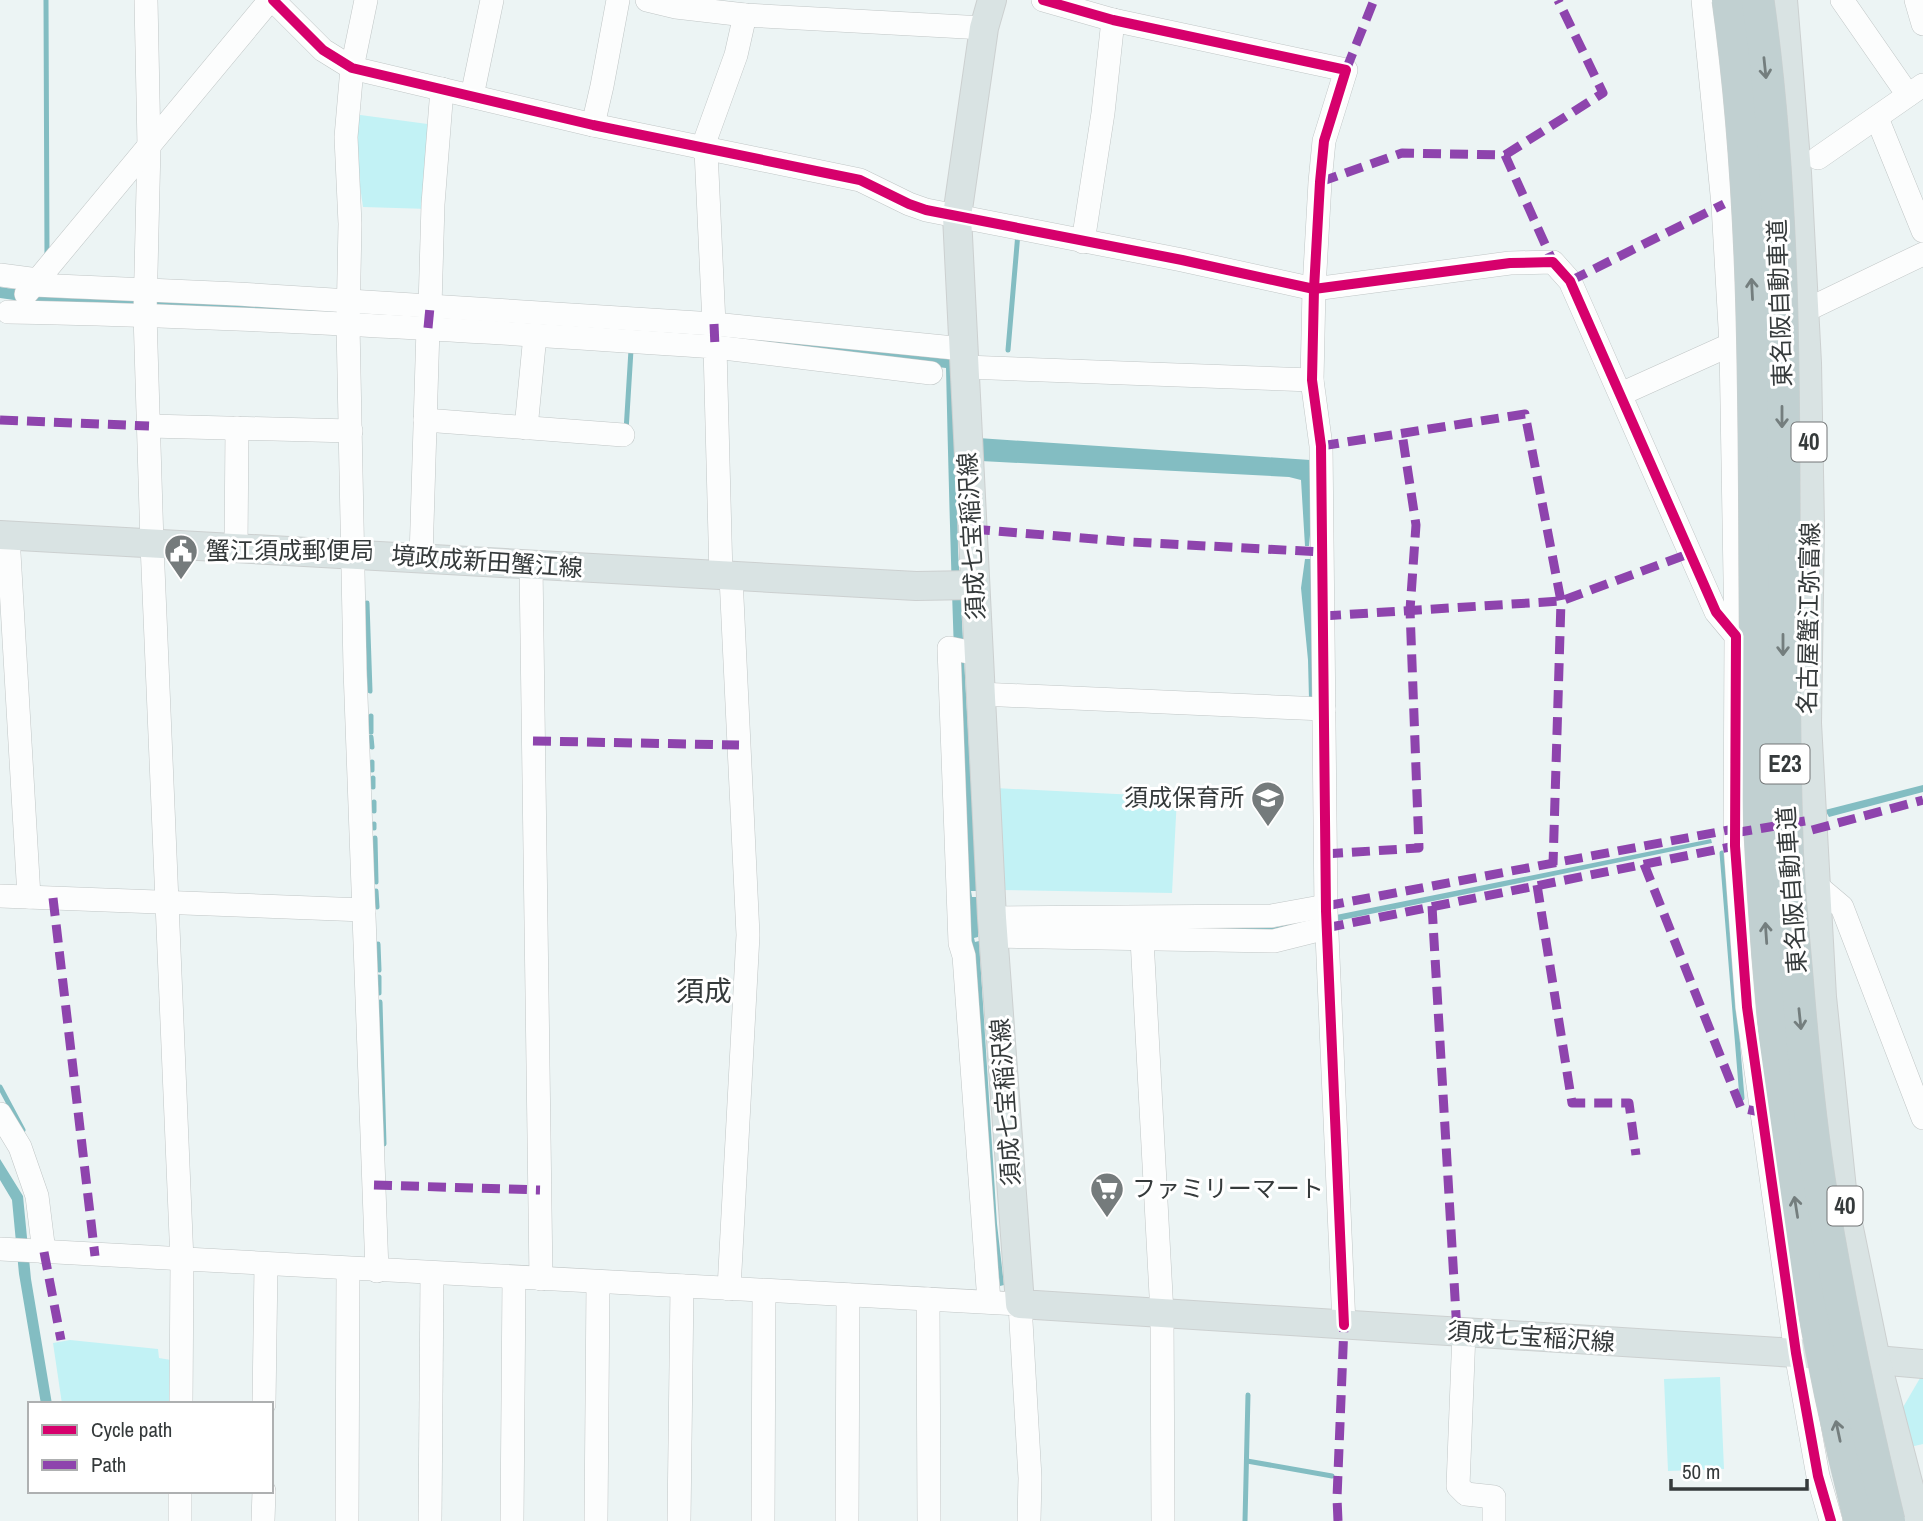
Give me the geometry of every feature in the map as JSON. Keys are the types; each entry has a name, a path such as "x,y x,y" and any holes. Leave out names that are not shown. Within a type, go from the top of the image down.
{"highway":[{"name":"東名阪自動車道","path":"1728,0 1740,108 1752,293 1757,752 1766,943 1782,1112 1795,1199 1829,1388 1860,1521"},
{"name":"東名阪自動車道","path":"1758,0 1775,181 1780,292 1786,829 1798,991 1821,1195 1855,1371 1889,1521"}],"main road":[{"name":"須成七宝稲沢線","path":"992,0 984,28 957,216 965,358 960,585 965,651 980,694 968,817 993,927 1020,1304 1796,1353 1923,1364"},
{"name":"名古屋蟹江弥富線","path":"1783,0 1805,311 1811,526 1807,723 1822,997 1843,1199 1876,1360 1918,1521"},
{"name":"境政成新田蟹江線","path":"4,536 916,586 960,585"}],"street":[{"path":"146,0 149,146 146,302 149,426 182,1261 181,1402"},
{"path":"20,299 272,0 323,50 352,68 593,125 860,180 909,204 1083,242 1314,289 1510,263 1553,262 1570,281 1716,612 1736,636"},
{"path":"366,0 352,68 346,137 350,224 355,669 377,1271"},
{"path":"472,96 492,0"},
{"path":"593,125 618,0"},
{"path":"647,0 676,7 745,15 984,28"},
{"path":"1043,0 1113,20 1346,70 1324,141 1311,380 1321,446 1326,917 1343,1325"},
{"path":"1703,0 1723,205 1731,345 1736,636 1735,846 1746,1007 1796,1353 1818,1476 1831,1521"},
{"path":"1818,158 1916,90 1842,0"},
{"path":"1916,0 1923,24"},
{"path":"714,324 704,149 736,55 745,15"},
{"path":"1083,242 1103,113 1113,20"},
{"path":"421,558 433,204 442,89"},
{"path":"1877,118 1923,231"},
{"path":"1621,394 1923,254"},
{"path":"0,275 20,299 146,302 429,317 714,324 965,358 1311,380"},
{"path":"20,299 146,302"},
{"path":"429,317 535,335 715,347 932,373"},
{"path":"526,428 535,335"},
{"path":"715,347 748,935 729,1289"},
{"path":"425,420 623,435"},
{"path":"149,426 351,430"},
{"path":"236,548 237,428"},
{"path":"4,536 29,897"},
{"path":"531,565 541,1279"},
{"path":"965,651 949,648 968,817 960,943 964,956 989,1302"},
{"path":"980,694 1324,709"},
{"path":"1816,885 1842,907 1923,1118"},
{"path":"0,896 364,910"},
{"path":"993,927 1271,915 1326,917"},
{"path":"993,927 1142,939 1274,941 1326,917"},
{"path":"1142,939 1161,1314 1163,1521"},
{"path":"0,1114 20,1147 37,1196 24,1251 1020,1304 1030,1478 1029,1521"},
{"path":"264,1402 266,1265"},
{"path":"347,1521 348,1269"},
{"path":"430,1521 432,1273"},
{"path":"512,1521 514,1278"},
{"path":"596,1521 598,1282"},
{"path":"679,1521 682,1286"},
{"path":"763,1521 764,1291"},
{"path":"847,1521 848,1295"},
{"path":"928,1299 929,1521"},
{"path":"1464,1332 1458,1486 1466,1494 1494,1497 1494,1521"},
{"path":"180,1493 180,1521"},
{"path":"263,1521 264,1493"}],"shaded area":[{"path":"353,114 435,125 429,209 363,207 353,137"},
{"path":"0,287 39,291 61,298 153,300 715,332 955,360 958,550 977,891 971,891 972,897 978,897 978,937 974,938 975,942 979,941 997,1224 1004,1285 1000,1286 987,1172 968,943 956,713 946,368 716,341 19,311 14,300 0,298"},
{"path":"978,438 1310,460 1313,502 1309,546 1305,546 1301,480 1289,477 981,461"},
{"path":"1305,559 1312,559 1313,698 1309,699 1301,588"},
{"path":"1923,785 1923,792 1829,817 1825,810"},
{"path":"995,788 1177,797 1172,893 999,890"},
{"path":"1711,839 1712,843 1274,934 1003,933 1196,923 1272,928"},
{"path":"0,1159 23,1196 31,1279 52,1402 41,1402 19,1274 12,1200 0,1180"},
{"path":"70,1340 158,1349 159,1358 171,1360 170,1402 62,1402 53,1343"},
{"path":"1923,1373 1923,1444 1910,1447 1902,1409"},
{"path":"1720,1377 1724,1469 1668,1471 1664,1379"}],"waterway":[{"path":"46,0 47,256"},
{"path":"1008,350 1018,233"},
{"path":"626,431 631,350"},
{"path":"367,603 370,691"},
{"path":"371,716 371,732"},
{"path":"371,737 372,747"},
{"path":"372,762 372,770"},
{"path":"373,778 373,787"},
{"path":"374,802 374,811"},
{"path":"375,838 376,882"},
{"path":"1722,853 1742,1098"},
{"path":"376,891 377,907"},
{"path":"378,944 379,970"},
{"path":"379,977 379,993"},
{"path":"380,1002 384,1144"},
{"path":"0,1087 23,1130"},
{"path":"1245,1521 1248,1395"},
{"path":"1247,1461 1332,1476"}],"marked path":[{"path":"1346,70 1374,0"},
{"path":"1505,155 1603,93 1558,0"},
{"path":"1320,182 1402,153 1505,155 1553,262"},
{"path":"1570,281 1724,204"},
{"path":"428,328 430,307"},
{"path":"714,324 715,347"},
{"path":"1321,446 1525,414 1561,601 1553,865"},
{"path":"0,420 149,426"},
{"path":"1325,854 1419,848 1410,610 1416,525 1402,433"},
{"path":"972,529 1131,542 1322,552"},
{"path":"1323,616 1561,601 1691,553"},
{"path":"533,741 739,745"},
{"path":"1812,830 1923,800"},
{"path":"1734,833 1811,820"},
{"path":"1326,906 1734,829"},
{"path":"1326,928 1735,846"},
{"path":"1644,864 1741,1108 1760,1112"},
{"path":"1537,885 1572,1103 1629,1103 1636,1155"},
{"path":"53,898 95,1256"},
{"path":"1432,906 1457,1332"},
{"path":"374,1185 540,1190"},
{"path":"44,1252 61,1340"},
{"path":"1338,1521 1344,1325"}],"cycle path":[{"path":"273,0 323,50 352,68 593,125 860,180 926,210 1314,289 1510,263 1553,262 1570,281 1716,612 1736,636 1735,846 1747,1007 1796,1353 1818,1476 1831,1521"},
{"path":"1043,0 1113,20 1346,70 1324,141 1314,289 1312,380 1321,446 1326,911 1344,1325"}],"place":[{"name":"蟹江須成郵便局","path":"181,581"},
{"name":"須成保育所","path":"1268,828"},
{"name":"ファミリーマート","path":"1107,1219"}],"district":[{"name":"須成","path":"704,991"}]}
